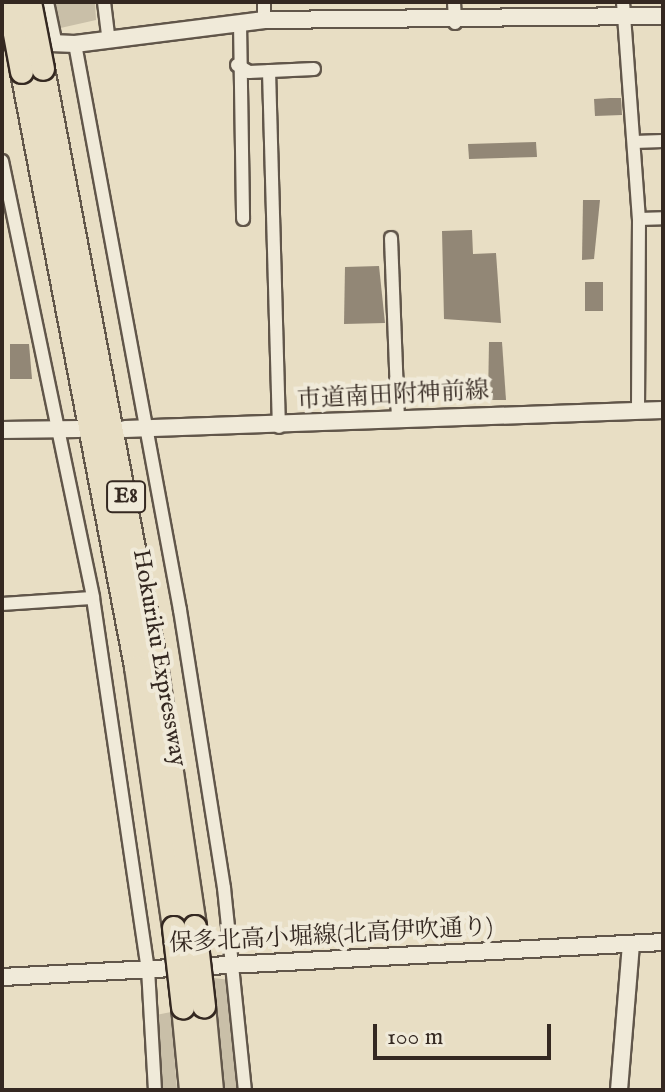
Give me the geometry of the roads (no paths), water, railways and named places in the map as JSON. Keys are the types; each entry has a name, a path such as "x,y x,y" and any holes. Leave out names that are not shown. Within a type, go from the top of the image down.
{"highway":[{"name":"Hokuriku Expressway","path":"9,2 33,71"},
{"name":"Hokuriku Expressway","path":"30,2 33,71 136,667 185,927 194,1007 212,1090"},
{"name":"Hokuriku Expressway","path":"191,1090 194,1007"}],"street":[{"path":"47,2 56,45"},
{"path":"104,2 109,40"},
{"path":"264,2 264,20"},
{"path":"454,2 455,23"},
{"path":"2,41 75,44 264,20 455,23 624,9 663,16"},
{"path":"624,9 639,219 638,410"},
{"path":"240,23 237,65 243,219"},
{"path":"75,44 146,430 232,965 245,1090"},
{"path":"237,65 269,71 314,69"},
{"path":"269,71 279,427"},
{"path":"634,142 663,141"},
{"path":"2,161 61,431 93,598 148,969 155,1090"},
{"path":"639,219 663,218"},
{"path":"391,238 398,420"},
{"name":"市道南田附神前線","path":"125,429 279,427 663,410"},
{"path":"2,430 79,429"},
{"path":"2,604 93,598"},
{"name":"保多北高小堀線(北高伊吹通り)","path":"2,977 663,942"},
{"path":"619,1090 631,944"}]}
